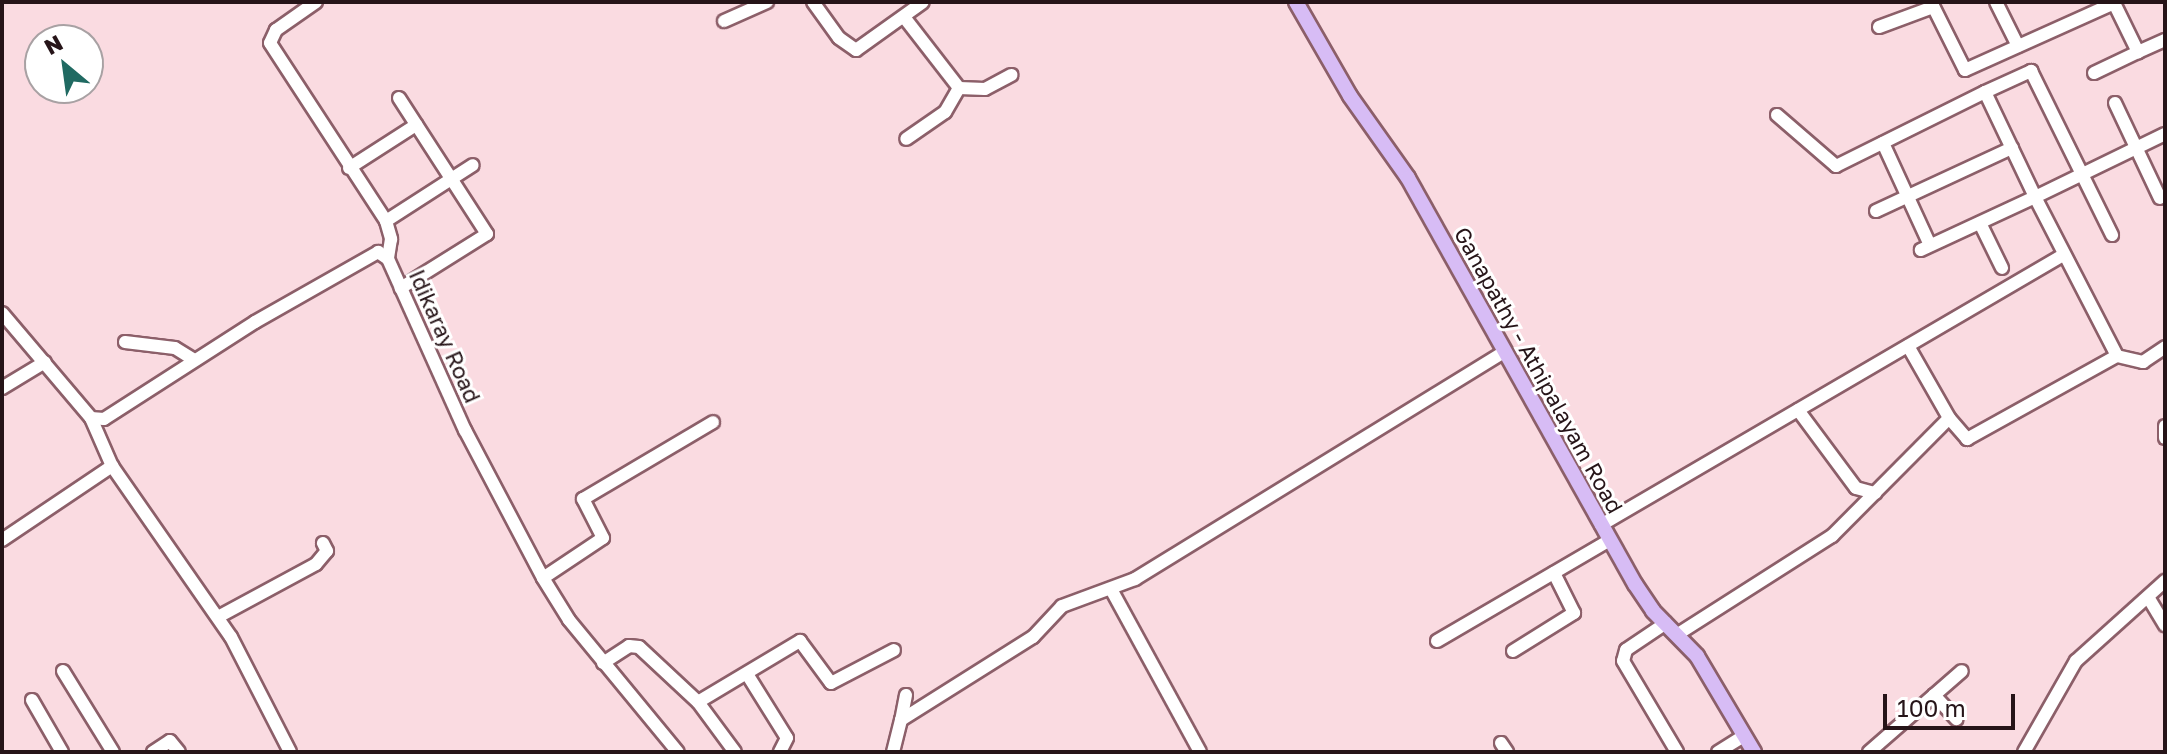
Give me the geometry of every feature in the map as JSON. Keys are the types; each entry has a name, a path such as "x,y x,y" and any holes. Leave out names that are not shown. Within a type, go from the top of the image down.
{"main road":[{"name":"Ganapathy - Athipalayam Road","path":"1296,2 1350,96 1408,178 1503,353 1653,611 1678,634 1754,752"}],"street":[{"path":"316,2 276,30 270,43 386,221 391,239 388,259"},
{"path":"724,21 767,2"},
{"path":"813,2 839,38 856,50 923,2"},
{"path":"1996,2 2018,46"},
{"path":"1879,27 1932,4 1965,70 2114,3 2138,52"},
{"path":"904,17 959,88"},
{"path":"2094,73 2165,40"},
{"path":"1777,115 1836,166 2031,71 2085,173 2112,235"},
{"path":"959,88 985,89 1011,75"},
{"path":"906,139 945,112 959,88"},
{"path":"1985,92 2063,255 2117,356"},
{"path":"399,98 487,234 401,288"},
{"path":"2115,103 2160,198"},
{"path":"349,168 416,125"},
{"path":"1883,143 1908,196 1926,248 2165,134"},
{"path":"1876,211 2012,148"},
{"path":"386,221 473,165"},
{"path":"1980,223 2002,268"},
{"name":"Idikaray Road","path":"91,418 104,419 194,360 378,252 388,259 465,430 543,578 603,663 678,752"},
{"path":"1601,525 2063,255"},
{"path":"2,313 91,418 112,466 218,617 288,751"},
{"path":"125,342 175,348 194,360"},
{"path":"1908,346 1949,418 1967,439 1975,438 2043,393 2117,356 2143,362 2165,347"},
{"path":"901,720 1033,637 1062,606 1112,591 1503,353"},
{"path":"2,388 45,362"},
{"path":"1798,410 1856,488 1875,493"},
{"path":"1678,634 1832,536 1949,418"},
{"path":"543,578 603,538 583,499 713,422"},
{"path":"2165,426 2165,438"},
{"path":"2,540 112,466"},
{"path":"1437,641 1610,540"},
{"path":"218,617 316,564 327,551 323,543"},
{"path":"1513,651 1574,613 1554,573"},
{"path":"2024,752 2076,661 2165,581"},
{"path":"1112,591 1200,752"},
{"path":"2148,597 2165,625"},
{"path":"1666,623 1626,650 1623,661 1677,752"},
{"path":"698,702 800,641 831,683 894,650"},
{"path":"603,663 629,646 639,647 698,702 735,752"},
{"path":"63,671 113,752"},
{"path":"1869,752 1962,671"},
{"path":"747,674 787,738 780,752"},
{"path":"893,752 906,695"},
{"path":"1934,695 1956,719"},
{"path":"32,700 62,752"},
{"path":"1718,752 1744,736"},
{"path":"153,752 170,741 179,752"}]}
